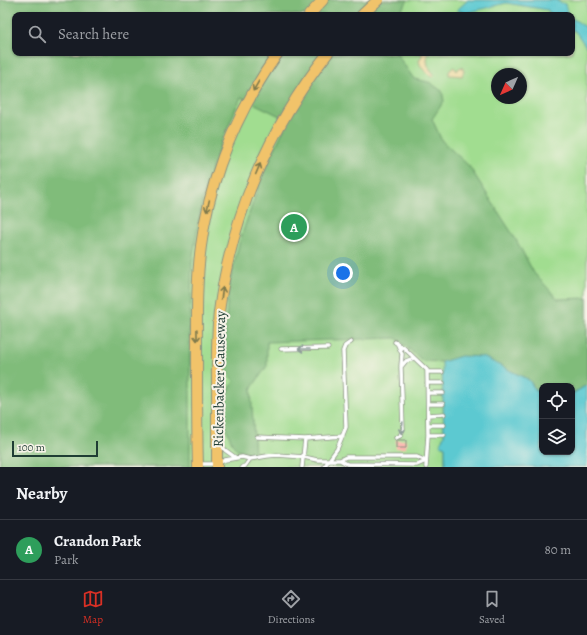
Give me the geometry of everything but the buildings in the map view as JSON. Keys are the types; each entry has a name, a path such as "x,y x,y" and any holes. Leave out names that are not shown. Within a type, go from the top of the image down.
{"main road":[{"path":"312,12 323,0"},
{"path":"365,12 378,0"},
{"name":"Rickenbacker Causeway","path":"198,465 197,291 198,265 204,226 215,182 233,132 251,95 276,56"},
{"name":"Rickenbacker Causeway","path":"218,466 217,351 219,313 226,273 237,227 250,189 273,137 304,85 326,56"}],"lane":[{"path":"324,467 336,449 346,427 344,351 345,346 351,342"},
{"path":"396,438 402,433 403,414 401,367 402,354 401,348 395,342 404,348 427,370 428,436 426,467"},
{"path":"281,349 328,348"},
{"path":"401,367 406,361 414,358"},
{"path":"427,372 442,372"},
{"path":"427,383 443,383"},
{"path":"428,393 443,393"},
{"path":"428,404 443,404"},
{"path":"428,414 444,414"},
{"path":"428,425 444,425"},
{"path":"257,438 305,439 343,436"},
{"path":"428,436 444,436"},
{"path":"217,438 225,450 236,458"},
{"path":"302,467 305,439"},
{"path":"198,465 218,466 225,460 242,457 250,459 267,456 304,457 317,460 340,460 346,457 417,457 426,461"},
{"path":"242,467 245,466 250,459"},
{"path":"340,460 347,464 417,465 426,461"}],"green space":[{"path":"0,0 587,0 587,385 575,385 575,383 539,383 539,390 537,392 529,380 483,357 444,435 441,445 445,447 445,467 0,467"},
{"path":"0,0 408,0 400,12 12,12 12,56 398,56 414,79 429,82 442,91 444,101 432,119 442,141 469,166 515,238 534,273 558,299 587,298 587,385 575,392 575,383 539,383 539,393 529,380 483,357 442,362 423,361 396,338 267,342 267,366 251,389 255,455 243,453 237,450 231,441 224,420 222,407 234,381 223,367 228,289 240,240 262,176 288,120 241,97 221,143 203,196 192,262 190,332 190,467 0,467"}],"sand":[{"path":"422,56 428,56 428,64 434,76 431,77 424,70 419,60"},
{"path":"454,67 457,71 462,67 464,71 462,76 449,75 449,71"}],"water":[{"path":"468,0 557,0 565,4 567,12 549,12 548,10 506,3 470,12 457,10"},
{"path":"575,20 587,28 587,48 575,31"},
{"path":"461,356 483,357 529,380 536,391 539,392 539,455 575,455 575,392 587,385 587,467 445,467 445,447 440,445 444,435 442,362"}],"place":[{"name":"Crandon Park","path":"294,227"}]}
